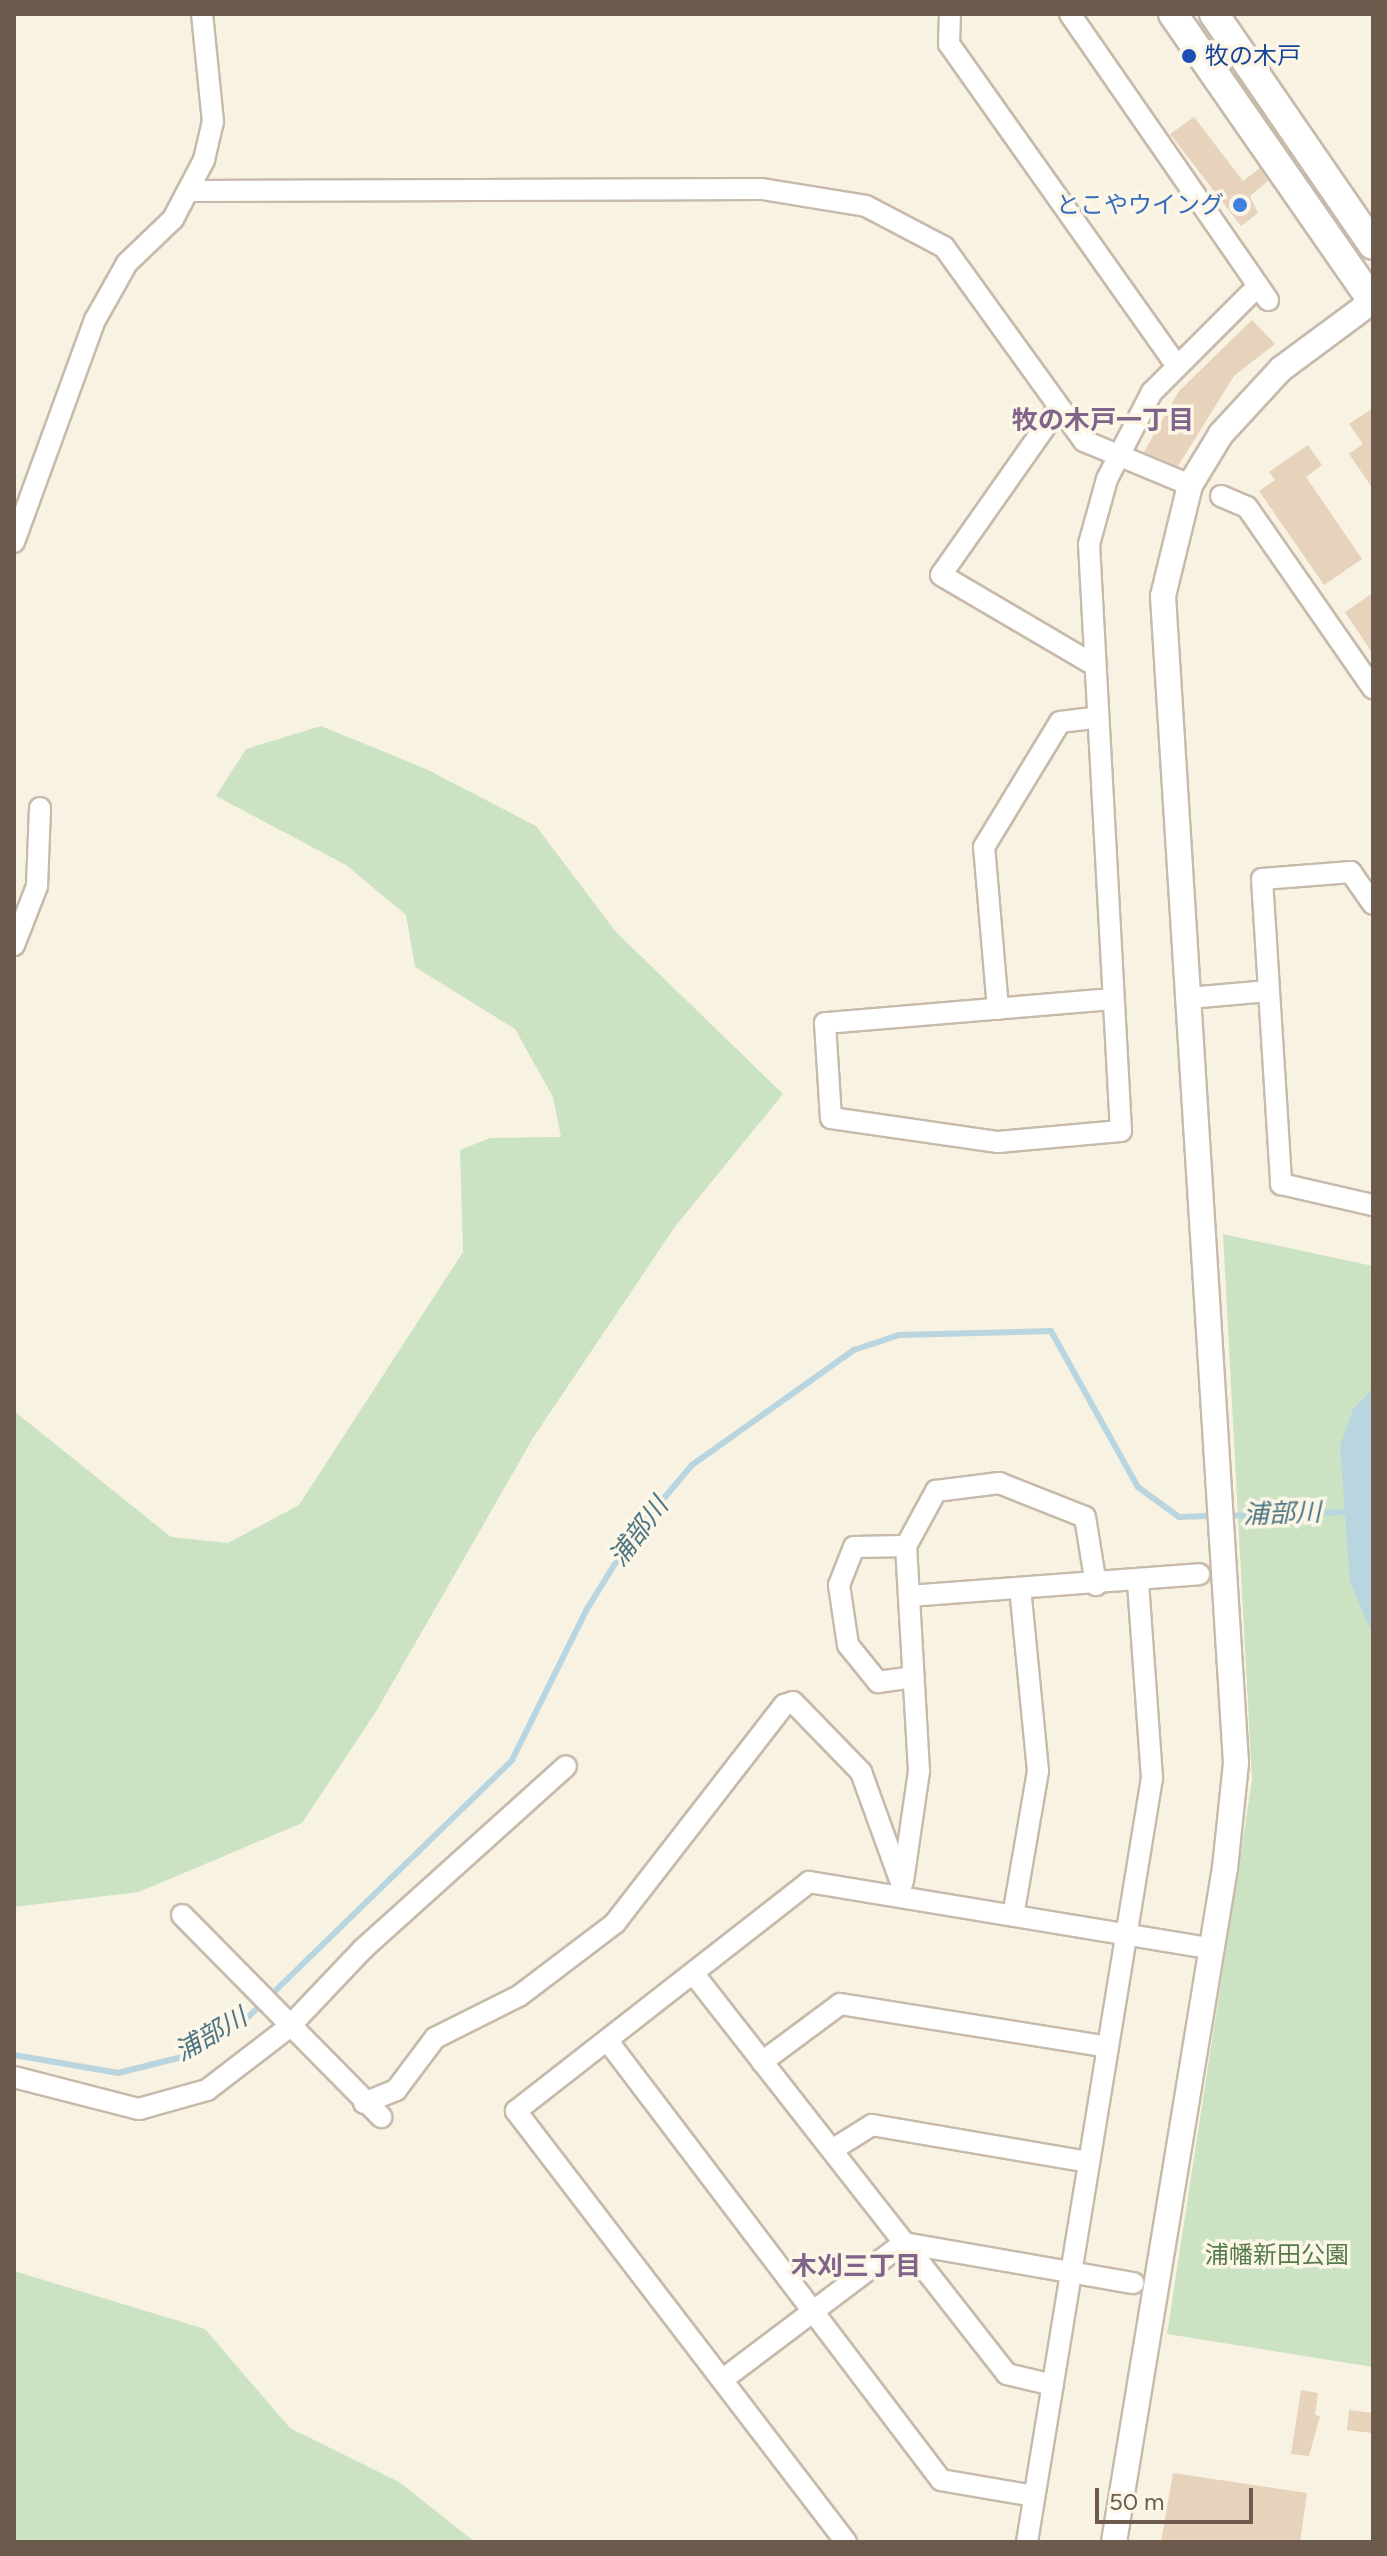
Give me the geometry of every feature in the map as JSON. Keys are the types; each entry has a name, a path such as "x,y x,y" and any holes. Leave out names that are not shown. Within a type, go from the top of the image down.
{"main road":[{"path":"1173,14 1373,301"},
{"path":"1214,14 1373,245"}],"street":[{"path":"14,542 95,320 127,263 191,191 213,122 202,14"},
{"path":"950,14 949,44 1175,363"},
{"path":"1070,14 1262,293 1175,363 1118,454 1089,544 1091,663 1121,1131 998,1142 831,1118 825,1023 1112,999"},
{"path":"191,191 762,189 866,206 944,247 1084,441 1190,485"},
{"path":"1114,2542 1212,1949 1236,1763 1163,596 1190,485 1258,391 1373,301"},
{"path":"1059,407 941,575 1091,663"},
{"path":"1221,496 1247,507 1373,688"},
{"path":"998,1009 984,847 1060,722 1095,718"},
{"path":"14,945 37,886 40,808"},
{"path":"1373,904 1351,872 1262,879 1281,1184 1373,1205"},
{"path":"1189,998 1269,991"},
{"path":"901,1891 919,1771 906,1546 936,1491 999,1483 1085,1517 1096,1585"},
{"path":"906,1546 854,1547 839,1585 848,1645 878,1682 914,1677"},
{"path":"909,1596 1138,1583 1199,1574"},
{"path":"1027,2542 1152,1778 1138,1583"},
{"path":"1013,1916 1038,1771 1020,1589"},
{"path":"364,2103 396,2090 435,2038 519,1996 615,1923 784,1705 793,1702 861,1772 901,1891"},
{"path":"14,2077 139,2109 207,2090 289,2027 363,1949 566,1766"},
{"path":"846,2542 516,2111 809,1882 901,1891 1013,1916 1212,1949"},
{"path":"182,1915 381,2117"},
{"path":"693,1973 1007,2374 1053,2385"},
{"path":"762,2062 840,2004 1108,2047"},
{"path":"607,2040 941,2480 1034,2496"},
{"path":"832,2150 872,2125 1089,2162"},
{"path":"722,2380 904,2243 1134,2283"}],"green space":[{"path":"321,726 426,769 536,826 616,932 783,1094 674,1228 533,1438 377,1710 302,1823 139,1892 14,1907 14,1411 171,1537 228,1543 299,1505 463,1252 460,1150 490,1138 561,1137 553,1097 515,1029 415,967 406,915 346,865 216,796 246,749"},
{"name":"浦幡新田公園","path":"1223,1234 1373,1266 1373,2367 1167,2334 1252,1780"},
{"path":"14,2271 205,2329 290,2428 399,2482 475,2542 14,2542"}],"water":[{"path":"1373,1388 1373,1635 1350,1582 1340,1446 1353,1409"}],"building":[{"path":"1194,117 1243,181 1260,168 1268,181 1250,196 1258,213 1241,226 1170,134"},
{"path":"1252,320 1275,344 1234,376 1178,466 1144,452 1179,391"},
{"path":"1373,408 1373,489 1349,454 1363,444 1349,424"},
{"path":"1308,445 1322,465 1306,477 1362,559 1324,585 1259,491 1275,480 1269,472"},
{"path":"1373,593 1373,654 1345,612"},
{"path":"1301,2390 1318,2393 1315,2415 1320,2416 1309,2456 1291,2454"},
{"path":"1349,2410 1373,2413 1372,2433 1347,2430"},
{"path":"1173,2473 1307,2493 1300,2542 1161,2542"}],"waterway":[{"name":"浦部川","path":"14,2055 118,2073 182,2057 242,2023 512,1760 587,1609 632,1536 692,1465 854,1350 899,1335 1051,1331 1138,1487 1179,1517 1214,1516"},
{"name":"浦部川","path":"1225,1516 1346,1512"}],"place":[{"name":"牧の木戸","path":"1189,56"},
{"name":"とこやウイング","path":"1240,205"}],"district":[{"name":"牧の木戸一丁目","path":"1103,421"},
{"name":"木刈三丁目","path":"856,2267"}]}
